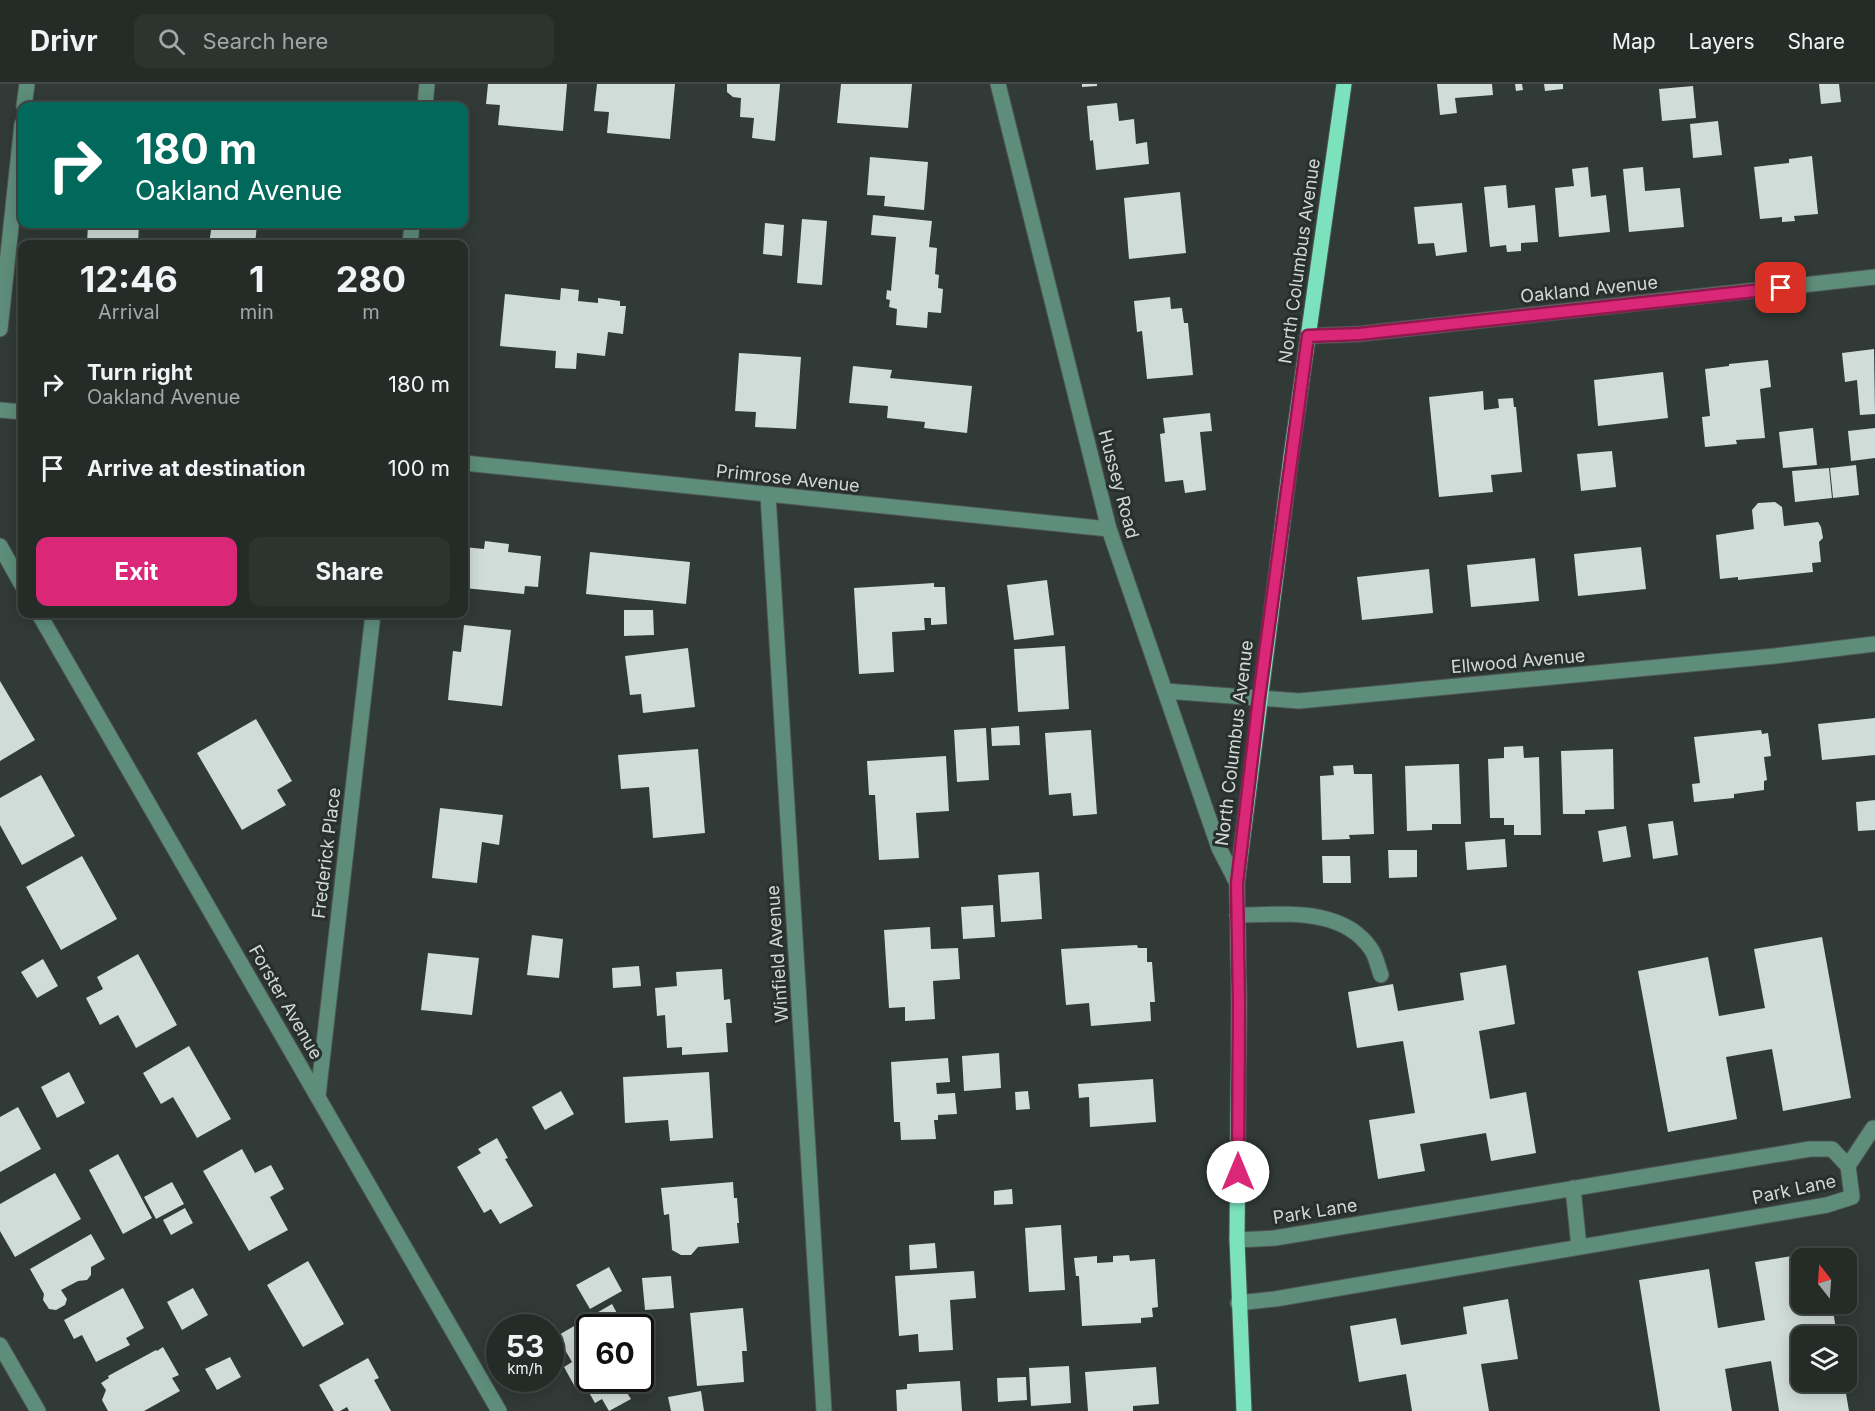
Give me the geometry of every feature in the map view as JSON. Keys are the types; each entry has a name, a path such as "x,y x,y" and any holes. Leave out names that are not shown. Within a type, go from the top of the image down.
{"main road":[{"name":"North Columbus Avenue","path":"1244,1411 1237,1240 1239,1004 1237,883 1259,698 1344,84"}],"street":[{"path":"25,102 27,84"},
{"path":"425,102 427,84"},
{"name":"Hussey Road","path":"998,84 1110,529 1219,848 1237,883"},
{"path":"0,329 18,161"},
{"name":"Oakland Avenue","path":"1308,336 1359,334 1875,277"},
{"path":"0,410 18,412"},
{"name":"Primrose Avenue","path":"468,463 1110,529"},
{"name":"Winfield Avenue","path":"768,495 824,1411"},
{"path":"0,546 18,578"},
{"name":"Forster Avenue","path":"41,618 499,1411"},
{"name":"Frederick Place","path":"318,1096 373,618"},
{"name":"Ellwood Avenue","path":"1165,691 1299,701 1763,657 1875,644"},
{"path":"1237,915 1310,915 1342,924 1372,949 1381,975"},
{"path":"1848,1166 1873,1128"},
{"name":"Park Lane","path":"1237,1240 1275,1238 1810,1149 1832,1149 1848,1166 1851,1197 1827,1205 1275,1299 1238,1303"},
{"path":"1573,1188 1579,1247"},
{"path":"0,1345 38,1411"}],"building":[{"path":"488,84 567,84 563,131 498,125 500,105 486,104"},
{"path":"597,84 675,84 670,139 607,133 609,112 594,111"},
{"path":"727,84 780,84 775,141 752,138 754,118 740,117 741,98 733,97 727,92"},
{"path":"841,84 912,84 908,128 837,123"},
{"path":"1082,84 1097,84 1097,86 1082,87"},
{"path":"1437,84 1492,84 1493,95 1455,98 1457,113 1440,115"},
{"path":"1515,84 1522,84 1523,90 1516,91"},
{"path":"1544,84 1563,84 1563,89 1545,91"},
{"path":"1819,84 1839,84 1841,102 1821,104"},
{"path":"1693,86 1696,118 1662,121 1659,89"},
{"path":"1117,103 1119,121 1134,119 1136,144 1147,142 1149,164 1096,170 1093,140 1090,141 1087,106"},
{"path":"1718,121 1722,155 1693,158 1690,124"},
{"path":"1812,156 1818,214 1794,216 1795,221 1782,222 1782,217 1760,219 1754,167 1789,163 1789,159"},
{"path":"870,157 928,162 924,210 884,206 885,196 867,195"},
{"path":"1588,167 1591,197 1606,195 1610,232 1559,237 1555,188 1574,186 1572,169"},
{"path":"1643,167 1645,191 1680,188 1684,227 1629,232 1623,169"},
{"path":"1506,185 1508,208 1535,205 1538,242 1521,243 1521,251 1507,252 1506,245 1490,247 1484,187"},
{"path":"1180,192 1186,253 1129,259 1124,198"},
{"path":"1462,203 1467,252 1436,256 1434,243 1418,244 1414,207"},
{"path":"873,215 932,221 929,247 937,248 935,274 939,275 938,288 943,289 941,313 928,312 927,328 896,325 897,309 889,307 890,300 886,299 887,290 891,291 896,237 871,235"},
{"path":"802,219 827,221 822,285 797,283"},
{"path":"765,223 784,225 782,256 763,254"},
{"path":"88,228 139,228 138,240 87,240"},
{"path":"211,228 257,228 255,240 210,240"},
{"path":"561,288 579,290 578,301 598,303 598,298 620,301 620,306 626,306 623,334 608,332 605,356 577,353 576,369 555,368 556,351 500,346 505,294 560,300"},
{"path":"1170,297 1171,309 1182,308 1184,323 1188,323 1193,375 1147,379 1142,331 1137,332 1134,301"},
{"path":"1874,349 1875,414 1860,415 1857,380 1845,382 1842,353"},
{"path":"739,353 801,357 796,429 755,427 756,412 735,411"},
{"path":"1768,360 1771,387 1760,389 1765,438 1736,440 1737,444 1705,447 1702,417 1710,416 1705,369"},
{"path":"853,366 892,370 890,378 972,386 967,433 924,428 925,422 887,418 888,406 849,403"},
{"path":"1663,372 1668,418 1598,426 1594,380"},
{"path":"1483,391 1484,410 1499,408 1498,399 1513,398 1514,407 1516,407 1522,472 1491,475 1493,492 1439,497 1429,397"},
{"path":"1210,413 1212,431 1200,432 1206,490 1185,493 1183,480 1165,482 1160,434 1165,433 1163,418"},
{"path":"1813,428 1817,465 1783,468 1779,432"},
{"path":"1875,428 1875,458 1851,461 1848,431"},
{"path":"1612,451 1616,487 1581,491 1577,454"},
{"path":"1856,465 1859,495 1833,498 1830,468"},
{"path":"1829,468 1832,498 1795,502 1792,471"},
{"path":"1775,502 1782,507 1784,526 1818,522 1823,538 1819,542 1821,562 1812,563 1813,572 1738,580 1738,577 1720,579 1716,535 1754,529 1752,510 1758,503"},
{"path":"485,541 509,544 508,552 541,556 538,587 525,586 524,594 468,588 468,547 484,549"},
{"path":"1641,547 1646,589 1578,596 1574,554"},
{"path":"590,552 690,562 686,604 586,594"},
{"path":"1535,558 1539,601 1471,607 1467,565"},
{"path":"1429,569 1433,613 1362,620 1357,577"},
{"path":"1047,580 1054,635 1014,640 1007,585"},
{"path":"934,583 934,587 945,587 947,624 931,625 931,618 924,618 925,630 892,632 894,672 859,674 854,588"},
{"path":"624,610 653,610 654,635 624,636"},
{"path":"464,625 511,630 502,706 448,700 453,651 461,652"},
{"path":"1065,646 1069,709 1018,712 1014,649"},
{"path":"688,648 695,707 643,713 641,694 630,695 625,656"},
{"path":"0,681 35,740 0,761"},
{"path":"1875,718 1875,755 1822,760 1818,724"},
{"path":"256,719 292,781 277,790 286,805 242,830 197,753"},
{"path":"1019,726 1020,745 992,746 991,728"},
{"path":"986,728 989,780 957,782 954,730"},
{"path":"1091,730 1097,814 1073,816 1071,793 1049,795 1045,733"},
{"path":"1761,730 1762,734 1768,733 1771,756 1764,757 1767,780 1764,781 1764,790 1734,794 1734,798 1694,802 1692,784 1700,783 1694,737"},
{"path":"1523,746 1524,758 1539,757 1541,835 1514,835 1514,825 1504,825 1504,818 1490,818 1488,759 1504,758 1504,747"},
{"path":"698,749 705,833 653,838 649,787 621,789 618,755"},
{"path":"1613,749 1614,809 1585,810 1585,814 1563,814 1561,751"},
{"path":"946,756 949,811 916,813 919,858 879,860 875,795 869,795 867,761"},
{"path":"1459,764 1461,824 1432,824 1432,830 1407,831 1405,766"},
{"path":"1353,765 1354,774 1372,774 1374,834 1349,835 1350,839 1322,840 1320,776 1334,775 1333,766"},
{"path":"41,775 75,836 22,865 0,825 0,798"},
{"path":"1875,800 1875,830 1858,831 1856,802"},
{"path":"440,808 503,815 499,845 482,842 477,883 432,878"},
{"path":"1673,821 1678,855 1653,859 1648,824"},
{"path":"1626,826 1631,857 1603,862 1598,831"},
{"path":"1505,839 1507,867 1467,870 1465,842"},
{"path":"1388,850 1417,850 1417,877 1389,878"},
{"path":"82,856 117,919 61,950 26,887"},
{"path":"1322,856 1350,856 1351,883 1323,883"},
{"path":"1039,872 1042,919 1001,922 998,875"},
{"path":"993,905 995,937 963,939 961,907"},
{"path":"930,927 931,949 958,948 960,979 933,981 935,1019 905,1021 905,1007 889,1008 884,930"},
{"path":"532,935 563,939 559,978 527,975"},
{"path":"1822,937 1851,1098 1783,1111 1772,1049 1726,1057 1737,1119 1668,1132 1638,971 1708,957 1719,1016 1765,1008 1754,949"},
{"path":"1137,945 1138,948 1147,948 1147,962 1152,962 1155,1002 1150,1002 1151,1021 1091,1026 1089,1003 1066,1005 1061,949"},
{"path":"428,953 479,958 472,1015 421,1010"},
{"path":"138,954 177,1025 136,1048 118,1015 100,1025 86,998 103,989 97,977"},
{"path":"43,959 58,986 37,998 21,972"},
{"path":"1506,965 1515,1024 1479,1031 1490,1099 1526,1092 1536,1153 1491,1161 1486,1133 1420,1144 1425,1171 1378,1179 1369,1120 1415,1113 1403,1041 1357,1048 1348,992 1393,984 1398,1011 1464,1000 1460,973"},
{"path":"639,966 641,986 613,988 612,968"},
{"path":"722,969 724,1000 730,999 732,1023 726,1023 728,1052 682,1055 682,1047 667,1048 665,1015 657,1016 655,988 677,986 676,972"},
{"path":"189,1046 231,1119 197,1138 173,1097 161,1104 143,1073"},
{"path":"999,1053 1001,1088 964,1091 962,1056"},
{"path":"948,1058 950,1082 936,1083 937,1094 955,1093 957,1114 938,1115 938,1120 934,1120 936,1139 901,1140 900,1122 894,1122 891,1062"},
{"path":"69,1072 85,1103 57,1118 41,1087"},
{"path":"709,1072 713,1138 670,1141 668,1120 625,1123 623,1077"},
{"path":"1153,1079 1156,1122 1090,1127 1089,1097 1079,1098 1078,1084"},
{"path":"561,1091 574,1114 545,1130 532,1107"},
{"path":"1028,1091 1030,1109 1016,1110 1015,1092"},
{"path":"18,1107 41,1149 0,1172 0,1117"},
{"path":"497,1138 508,1158 505,1159 533,1206 500,1224 491,1209 484,1213 457,1167 481,1153 478,1149"},
{"path":"242,1149 255,1173 271,1165 284,1189 270,1197 288,1230 249,1251 203,1171"},
{"path":"118,1154 152,1218 123,1234 89,1170"},
{"path":"55,1173 81,1219 15,1257 0,1231 0,1204"},
{"path":"172,1182 184,1204 156,1219 144,1197"},
{"path":"733,1182 734,1198 737,1198 739,1243 698,1247 691,1255 681,1255 672,1250 669,1214 664,1215 661,1188"},
{"path":"1012,1189 1013,1204 994,1205 994,1191"},
{"path":"185,1208 193,1223 171,1235 163,1220"},
{"path":"1061,1225 1065,1290 1029,1292 1025,1228"},
{"path":"91,1234 105,1259 91,1267 91,1275 87,1280 78,1281 61,1290 67,1299 65,1305 56,1310 49,1309 43,1300 44,1294 30,1269"},
{"path":"935,1243 937,1268 910,1270 909,1245"},
{"path":"1129,1255 1130,1261 1155,1259 1158,1307 1152,1308 1153,1317 1141,1318 1141,1323 1082,1326 1079,1276 1076,1276 1074,1258 1097,1256 1097,1263 1113,1262 1113,1256"},
{"path":"1791,1256 1791,1314 1834,1314 1835,1326 1791,1326 1791,1392 1846,1392 1849,1411 1779,1411 1771,1361 1725,1369 1732,1411 1660,1411 1639,1280 1709,1269 1718,1328 1765,1320 1755,1262"},
{"path":"308,1261 344,1324 303,1347 267,1285"},
{"path":"609,1267 622,1291 590,1309 576,1285"},
{"path":"974,1271 976,1298 950,1300 953,1350 919,1352 918,1334 899,1336 895,1276"},
{"path":"671,1276 674,1308 645,1310 642,1278"},
{"path":"123,1288 144,1328 126,1338 130,1345 96,1362 82,1335 74,1339 64,1320"},
{"path":"193,1288 208,1315 182,1330 167,1302"},
{"path":"1508,1299 1518,1359 1481,1364 1489,1411 1412,1411 1406,1374 1359,1382 1350,1326 1396,1318 1401,1345 1467,1334 1463,1307"},
{"path":"612,1304 617,1314 595,1314"},
{"path":"743,1308 747,1351 742,1351 744,1382 697,1386 690,1313"},
{"path":"576,1325 575,1387 564,1367 572,1362 564,1348 564,1332"},
{"path":"163,1347 179,1375 172,1378 180,1391 144,1411 108,1411 102,1400 106,1390 101,1383 109,1378 108,1376"},
{"path":"230,1357 241,1377 217,1390 205,1369"},
{"path":"368,1358 379,1378 374,1380 391,1411 349,1411 347,1407 334,1411 319,1385"},
{"path":"1069,1366 1071,1403 1031,1406 1029,1368"},
{"path":"1156,1367 1159,1404 1133,1406 1133,1411 1088,1411 1085,1372"},
{"path":"1026,1377 1027,1400 998,1402 997,1378"},
{"path":"960,1381 962,1411 897,1411 896,1390 907,1389 907,1384"},
{"path":"701,1391 704,1411 671,1411 668,1397"},
{"path":"589,1392 626,1392 631,1399 609,1411 602,1399 595,1403"}],"route":[{"path":"1238,1172 1237,883 1259,698 1308,336 1359,334 1781,288"}]}
